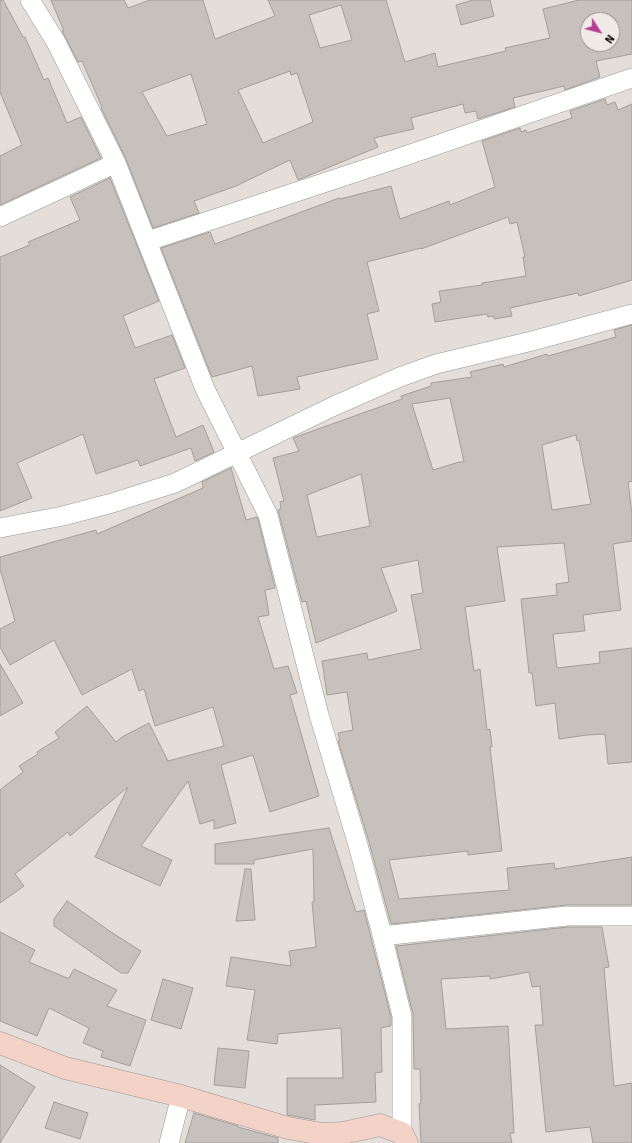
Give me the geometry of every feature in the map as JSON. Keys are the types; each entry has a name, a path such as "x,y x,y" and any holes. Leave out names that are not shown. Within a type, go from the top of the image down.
{"street":[{"path":"0,1043 65,1068 181,1096 288,1128 322,1134 343,1133 380,1125 404,1138 402,1016 358,845 319,715 268,514 206,389 116,164 56,42 30,0"},
{"path":"148,241 388,162 632,78"},
{"path":"0,218 116,164"},
{"path":"0,528 63,516 112,503 168,485 238,454 334,406 400,377 436,364 532,341 632,314"},
{"path":"382,936 567,916 632,916 632,920"},
{"path":"169,1143 181,1096"}],"building":[{"path":"0,0 3,0 23,37 25,37 44,80 48,78 67,123 81,117 101,158 0,205 0,156 22,145 0,92"},
{"path":"51,0 124,0 128,8 150,0 203,0 215,39 275,16 268,0 386,0 405,62 435,53 438,67 506,51 505,48 550,38 543,9 579,0 632,0 632,54 596,61 600,77 565,90 564,86 513,98 515,107 478,119 476,111 465,113 463,104 411,118 414,129 374,138 378,147 298,180 290,160 236,186 194,201 199,213 153,228 126,159 101,108 102,107 82,61 78,62 62,31 64,31","holes":["341,5 352,40 320,48 309,15","290,71 291,75 297,73 313,122 263,143 238,90","191,74 207,124 167,136 142,92"]},
{"path":"473,0 490,0 494,16 461,25 456,5"},
{"path":"605,99 607,105 615,102 618,110 632,104 632,280 579,296 578,293 510,308 512,316 494,319 494,316 488,317 487,314 435,322 432,304 441,302 439,291 482,285 482,283 526,276 523,257 525,257 517,222 510,224 508,217 421,249 367,262 379,311 367,314 378,359 297,377 300,389 258,396 252,366 212,377 161,248 210,232 215,244 339,198 391,186 400,219 449,201 450,205 495,187 482,141 520,128 521,132 526,130 527,133 572,118 570,111"},
{"path":"110,178 159,301 123,316 135,348 172,335 185,368 154,379 176,437 203,425 214,452 195,461 191,448 140,466 138,460 96,474 83,434 17,463 32,498 0,511 0,257 30,245 28,242 80,220 70,197"},
{"path":"632,325 632,481 628,482 632,514 632,541 613,544 621,610 583,615 585,631 553,634 557,668 600,663 599,652 632,648 632,762 608,764 605,734 559,739 555,703 536,706 532,673 529,673 521,599 557,595 556,584 569,582 564,543 497,547 505,601 465,607 474,671 480,669 487,730 490,729 492,747 490,747 502,851 468,855 468,851 389,860 399,899 509,890 507,868 554,863 555,869 632,857 632,905 566,905 391,924 369,842 338,741 340,741 338,733 353,730 347,692 327,695 322,661 367,653 368,660 421,649 411,595 423,593 418,560 381,568 397,611 316,643 306,601 302,602 278,510 281,509 280,502 284,501 273,458 299,451 293,438 402,399 401,396 431,386 431,383 472,377 470,372 503,364 504,367 547,354 548,356 616,337 614,330","holes":["450,398 464,462 459,462 433,470 412,404","576,435 577,441 579,440 591,504 552,510 542,445","361,474 370,526 317,537 307,495"]},
{"path":"231,468 246,520 257,517 258,519 275,588 265,590 269,615 258,617 274,669 288,666 297,693 290,695 319,796 270,812 253,755 221,765 236,823 214,829 214,820 200,824 188,781 141,846 172,860 160,886 95,857 128,787 70,836 68,832 15,874 24,886 0,903 0,790 23,772 19,766 59,738 55,732 87,706 116,742 122,737 149,723 168,761 224,746 213,707 155,726 144,689 139,691 132,669 82,695 54,640 10,665 0,647 0,629 15,621 0,569 0,557 96,530 97,534 203,488 202,482"},
{"path":"0,664 23,703 0,716"},
{"path":"329,828 356,912 364,910 391,1017 391,1026 381,1028 382,1072 375,1073 376,1102 315,1105 315,1120 287,1115 287,1078 343,1078 341,1028 278,1034 277,1044 247,1040 255,990 226,986 231,957 291,966 289,951 316,947 312,902 314,902 313,849 254,860 254,864 215,864 215,844"},
{"path":"245,869 251,869 255,920 236,921"},
{"path":"67,901 141,951 128,973 121,973 54,926 54,919"},
{"path":"568,927 602,927 609,967 604,968 614,1086 632,1083 632,1143 593,1143 590,1127 546,1132 535,1025 543,1025 540,986 532,987 529,972 490,979 490,976 441,979 446,1029 508,1026 514,1133 510,1133 512,1143 421,1143 419,1104 421,1103 420,1069 414,1069 413,1014 396,946"},
{"path":"0,932 35,950 29,962 67,978 69,978 74,969 117,990 107,1006 146,1020 130,1066 101,1057 103,1051 83,1043 89,1028 49,1008 37,1036 0,1021"},
{"path":"163,979 193,988 181,1029 151,1020"},
{"path":"218,1048 249,1051 245,1088 214,1085"},
{"path":"0,1065 35,1087 0,1143"},
{"path":"54,1102 88,1113 80,1139 45,1128"},
{"path":"194,1113 278,1138 278,1143 185,1143"}]}
